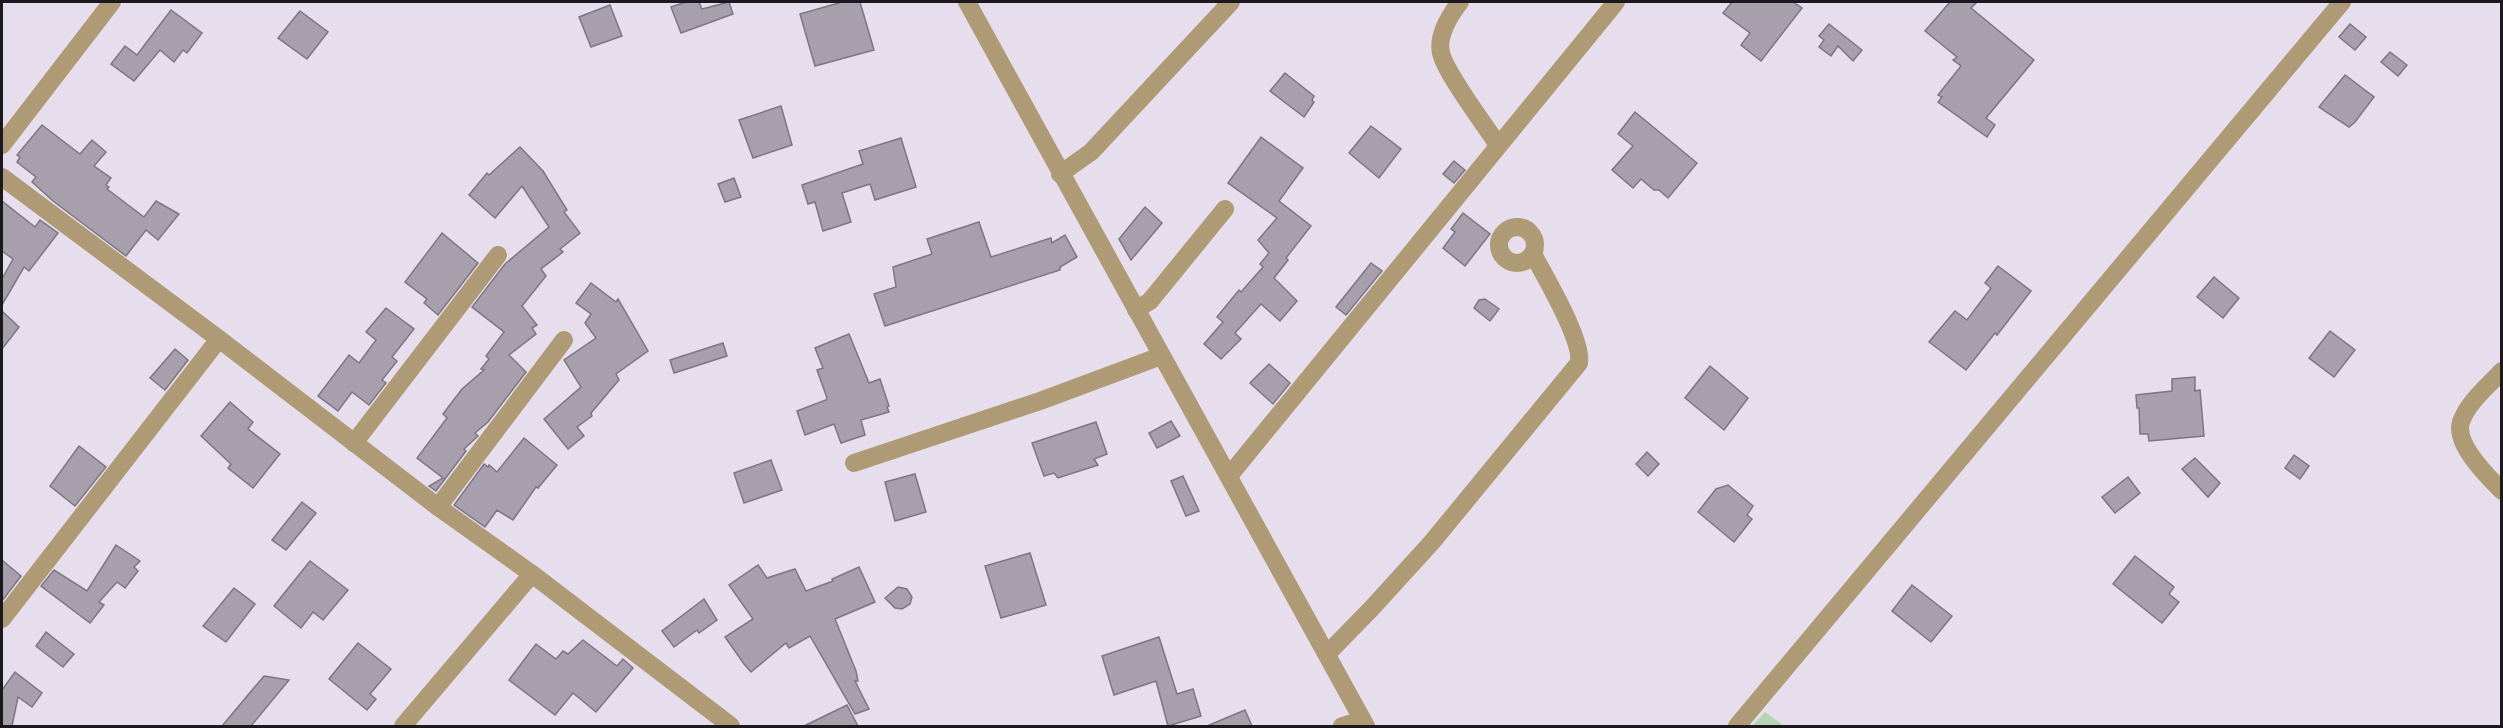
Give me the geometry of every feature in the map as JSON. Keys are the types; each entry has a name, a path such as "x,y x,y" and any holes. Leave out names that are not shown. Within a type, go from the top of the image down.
{"street":[{"path":"2,145 112,2"},
{"path":"967,2 1364,723 1342,726"},
{"path":"1060,174 1091,152 1231,2"},
{"path":"1460,2 1449,16 1443,30 1441,52 1449,69 1498,145"},
{"path":"1229,476 1616,2"},
{"path":"1737,726 2342,2"},
{"path":"2,177 731,726"},
{"path":"1136,310 1150,301 1225,209"},
{"path":"1327,654 1432,542 1579,363 1580,354 1571,330 1533,254"},
{"path":"354,443 498,255"},
{"path":"2,620 219,339"},
{"path":"438,507 564,340"},
{"path":"854,463 1161,356"},
{"path":"2502,371 2474,402 2460,423 2462,440 2479,466 2502,491"},
{"path":"403,726 532,574"}],"green space":[{"path":"1765,712 1784,726 1752,726"}],"building":[{"path":"686,2 699,2 702,9 729,2 733,14 681,33 671,7"},
{"path":"842,2 860,2 874,50 815,66 800,14"},
{"path":"1732,2 1793,2 1802,8 1761,61 1741,45 1750,33 1723,13"},
{"path":"1950,2 1977,2 1971,8 2034,60 1986,118 1995,125 1987,137 1938,102 1942,97 1938,95 1961,66 1953,60 1957,57 1925,31"},
{"path":"610,5 622,36 591,47 579,17"},
{"path":"171,10 202,33 187,53 183,50 174,62 160,50 134,81 111,64 125,46 137,55"},
{"path":"300,11 328,32 307,59 278,38"},
{"path":"1829,24 1862,50 1853,61 1838,46 1831,56 1819,47 1824,40 1819,36"},
{"path":"2350,24 2366,37 2355,50 2339,37"},
{"path":"2390,52 2407,65 2398,76 2381,62"},
{"path":"1285,73 1314,96 1312,100 1314,102 1304,117 1270,91"},
{"path":"2345,75 2374,97 2349,127 2319,107"},
{"path":"781,106 792,145 753,158 739,120"},
{"path":"1635,112 1697,163 1668,198 1641,179 1633,188 1612,170 1633,146 1618,134"},
{"path":"42,125 80,154 92,140 106,152 94,166 111,178 106,185 109,187 107,189 144,217 156,201 179,214 158,240 146,230 126,256 53,201 32,182 36,177 17,162 20,157 17,155"},
{"path":"1371,126 1401,149 1379,178 1349,153"},
{"path":"1261,137 1303,168 1279,201 1311,226 1286,258 1288,260 1274,278 1297,301 1280,321 1261,304 1235,333 1241,339 1221,359 1204,344 1223,322 1217,317 1239,290 1241,292 1263,267 1260,264 1269,253 1258,240 1277,218 1228,183"},
{"path":"901,138 916,187 875,200 870,184 842,193 851,222 823,231 815,202 808,204 802,185 863,164 859,151"},
{"path":"520,147 543,171 567,210 564,212 580,233 560,249 563,252 541,269 546,276 522,306 537,325 532,328 536,334 509,355 526,372 488,422 475,433 478,436 464,449 466,451 436,491 429,486 443,478 417,458 447,418 443,414 462,389 484,370 481,369 489,359 486,356 504,332 472,307 505,264 549,227 522,186 495,218 469,195 487,173 489,175"},
{"path":"1454,161 1465,170 1454,183 1443,174"},
{"path":"734,178 741,197 725,202 718,184"},
{"path":"2,201 35,227 40,220 58,233 29,271 24,267 2,305 2,279 13,259 2,251"},
{"path":"1145,207 1162,223 1131,260 1119,239"},
{"path":"1463,213 1490,234 1465,266 1443,248 1455,232 1451,229"},
{"path":"979,222 991,257 1051,238 1052,243 1065,235 1077,257 1060,267 1060,270 885,326 874,294 896,287 893,267 932,254 927,239"},
{"path":"442,233 478,263 438,315 424,303 427,299 405,282"},
{"path":"1371,263 1382,271 1346,315 1336,307"},
{"path":"1998,266 2031,291 1966,370 1929,342 1955,311 1967,320 1991,288 1985,283"},
{"path":"2214,277 2239,298 2223,318 2197,297"},
{"path":"591,283 616,302 618,299 648,351 616,374 619,380 591,413 592,416 577,427 584,436 568,449 544,419 581,387 564,360 596,338 585,323 591,314 576,303"},
{"path":"1485,299 1499,309 1490,321 1474,308 1479,300"},
{"path":"386,308 414,329 392,357 397,361 382,380 386,383 369,405 352,392 338,411 318,396 349,355 359,363 376,340 366,332"},
{"path":"2,311 19,327 2,349"},
{"path":"2330,331 2355,350 2334,377 2309,358"},
{"path":"849,334 869,383 880,379 889,412 861,420 865,435 841,443 834,424 805,435 797,411 827,398 817,370 823,368 815,348"},
{"path":"723,343 727,356 674,373 670,360"},
{"path":"175,349 188,360 165,390 150,378"},
{"path":"1269,364 1290,383 1273,404 1250,383"},
{"path":"1710,366 1748,398 1724,430 1685,398"},
{"path":"2195,377 2195,391 2200,390 2204,436 2149,441 2148,434 2140,434 2136,395 2172,391 2172,379"},
{"path":"230,402 253,422 248,429 280,454 253,488 228,468 231,464 201,436"},
{"path":"1171,421 1180,436 1157,448 1149,433"},
{"path":"1096,422 1107,454 1094,459 1098,465 1058,478 1054,473 1044,476 1032,443"},
{"path":"524,438 557,465 538,488 536,487 513,520 497,510 485,527 454,505 484,464 497,472"},
{"path":"79,446 106,467 75,506 50,486"},
{"path":"1647,452 1659,464 1648,476 1636,464"},
{"path":"2294,455 2309,466 2300,479 2285,468"},
{"path":"2195,458 2220,483 2208,497 2182,469"},
{"path":"771,460 782,490 744,503 734,473"},
{"path":"915,474 926,512 895,521 885,482"},
{"path":"1183,476 1199,511 1186,516 1171,481"},
{"path":"2128,477 2140,493 2115,513 2102,497"},
{"path":"1728,485 1753,506 1747,515 1752,519 1734,542 1698,512 1716,489"},
{"path":"302,502 316,513 286,550 272,540"},
{"path":"116,545 140,561 134,567 138,571 125,588 117,582 99,602 104,605 90,623 41,586 54,570 87,591"},
{"path":"1030,553 1046,605 1001,618 985,566"},
{"path":"2135,556 2174,587 2169,594 2179,602 2162,623 2113,584"},
{"path":"2,560 21,576 2,601"},
{"path":"310,561 348,590 323,620 313,612 301,628 274,606"},
{"path":"758,565 767,578 795,569 806,591 833,581 832,579 859,567 875,602 835,619 856,671 858,681 855,681 869,709 855,714 810,636 789,648 786,643 751,672 744,664 725,637 753,619 729,585"},
{"path":"1912,585 1952,616 1931,642 1892,611"},
{"path":"898,587 907,589 912,597 910,604 902,609 895,608 885,598"},
{"path":"234,588 255,604 226,642 203,626"},
{"path":"704,599 717,620 699,633 697,630 674,647 662,631"},
{"path":"46,632 74,654 63,667 36,646"},
{"path":"1159,637 1177,694 1193,689 1201,716 1168,726 1156,681 1114,695 1102,656"},
{"path":"583,640 617,666 623,659 633,668 596,712 573,693 555,715 509,680 536,644 556,659 563,651 568,654"},
{"path":"358,643 391,669 370,694 376,699 367,710 329,679"},
{"path":"15,672 42,693 32,707 18,697 12,726 2,726 2,690"},
{"path":"264,676 289,680 251,726 222,726"},
{"path":"847,705 858,726 804,726"},
{"path":"1245,710 1252,726 1207,726"}]}
